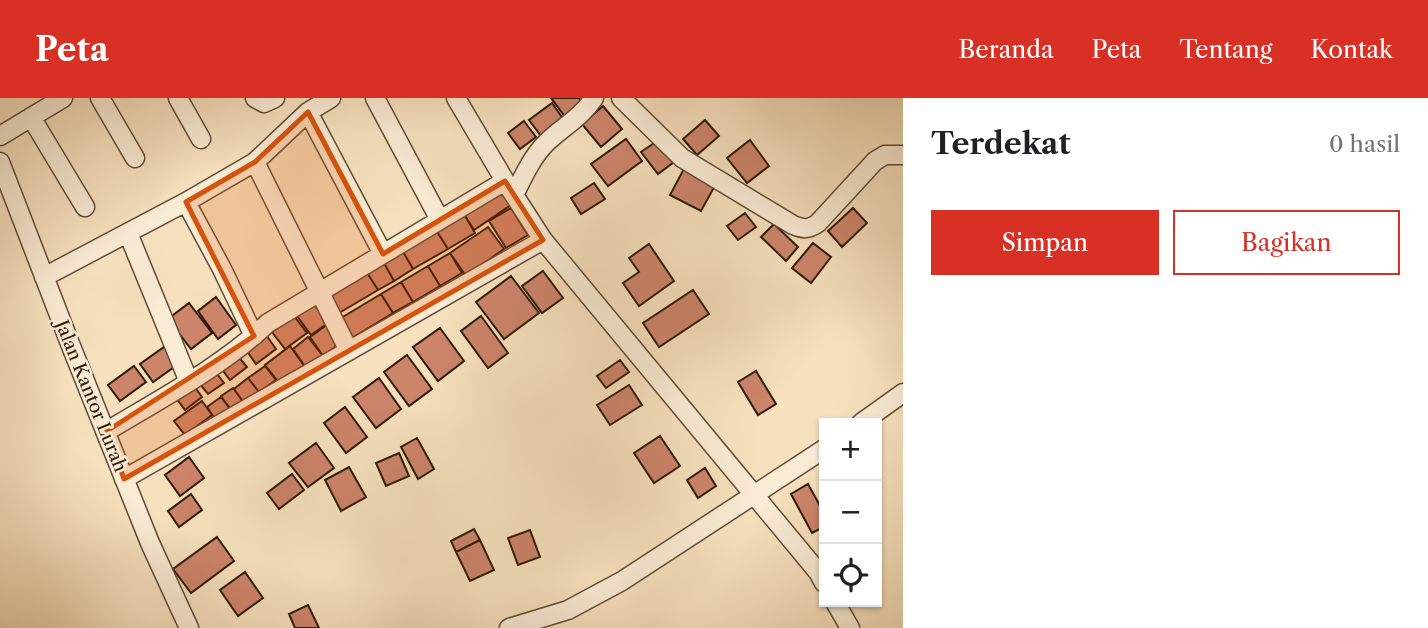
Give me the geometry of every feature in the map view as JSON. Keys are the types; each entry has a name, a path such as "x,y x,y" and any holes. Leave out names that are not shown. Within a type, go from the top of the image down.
{"street":[{"path":"100,98 135,158"},
{"path":"178,98 201,139"},
{"path":"255,98 264,103 275,98"},
{"path":"44,277 186,202 255,162 308,113 331,98"},
{"path":"375,98 440,220"},
{"path":"456,98 543,240 819,574"},
{"path":"107,431 190,382 268,323 440,220 510,188 546,143 569,126 594,98"},
{"path":"621,98 682,158 803,229 818,223 874,161 885,155 903,155"},
{"path":"0,136 54,100"},
{"path":"308,113 383,254"},
{"path":"31,117 85,207"},
{"name":"Jalan Kantor Lurah","path":"0,162 150,543 190,628"},
{"path":"255,162 349,351"},
{"path":"186,202 254,336"},
{"path":"128,233 190,382"},
{"path":"124,479 543,240"},
{"path":"868,418 903,393"},
{"path":"509,628 568,610 622,581 819,452"},
{"path":"838,607 850,628"}],"highlighted area":[{"path":"308,112 383,254 505,181 543,240 124,479 107,431 254,336 186,202 255,162"}],"building":[{"path":"551,98 579,98 584,104 566,118"},
{"path":"552,103 566,123 544,140 529,120"},
{"path":"603,106 622,129 601,147 582,124"},
{"path":"705,120 719,136 697,155 683,139"},
{"path":"524,121 536,137 520,149 508,133"},
{"path":"626,139 642,161 608,186 591,164"},
{"path":"750,140 769,166 747,183 727,158"},
{"path":"657,141 674,162 658,174 641,152"},
{"path":"686,165 717,182 701,211 670,195"},
{"path":"594,183 605,199 581,214 571,198"},
{"path":"501,190 511,205 474,230 464,214"},
{"path":"511,208 528,235 506,248 489,221"},
{"path":"853,208 867,223 842,247 828,231"},
{"path":"745,213 756,227 738,240 727,226"},
{"path":"464,214 475,233 448,249 436,230"},
{"path":"774,224 798,247 786,261 761,237"},
{"path":"488,227 504,249 466,276 450,253"},
{"path":"436,230 448,249 413,269 402,250"},
{"path":"813,243 831,257 811,283 792,268"},
{"path":"649,244 674,281 639,306 623,283 639,272 629,258"},
{"path":"402,250 413,269 394,281 383,261"},
{"path":"450,253 462,273 440,286 428,266"},
{"path":"383,261 394,281 378,290 366,271"},
{"path":"428,266 440,286 413,302 401,282"},
{"path":"366,271 378,290 334,316 322,297"},
{"path":"543,271 563,298 542,313 522,286"},
{"path":"511,276 539,313 504,339 476,302"},
{"path":"401,282 413,302 393,313 381,294"},
{"path":"693,290 709,314 659,347 643,323"},
{"path":"381,294 393,313 352,338 341,318"},
{"path":"216,297 236,325 218,339 198,311"},
{"path":"189,303 212,333 191,349 168,319"},
{"path":"314,304 328,323 311,335 297,316"},
{"path":"294,316 307,333 285,349 272,332"},
{"path":"481,316 508,353 488,368 461,331"},
{"path":"328,324 342,342 323,356 310,337"},
{"path":"440,328 464,361 438,381 413,347"},
{"path":"264,332 276,349 256,364 244,347"},
{"path":"308,337 323,356 306,368 293,349"},
{"path":"290,346 305,367 281,385 265,365"},
{"path":"164,347 177,365 153,382 140,364"},
{"path":"407,355 432,389 409,406 384,372"},
{"path":"238,356 247,367 230,380 221,368"},
{"path":"620,360 629,372 606,388 597,376"},
{"path":"134,366 146,382 120,401 108,385"},
{"path":"265,366 276,380 259,392 248,378"},
{"path":"214,370 224,383 208,394 198,382"},
{"path":"756,371 776,404 758,415 738,382"},
{"path":"248,378 259,392 244,403 234,389"},
{"path":"379,378 401,409 376,428 353,397"},
{"path":"192,383 202,397 185,410 174,395"},
{"path":"629,385 642,405 610,425 597,405"},
{"path":"233,388 244,403 232,412 221,396"},
{"path":"221,397 230,408 215,419 207,407"},
{"path":"202,401 212,415 185,435 174,421"},
{"path":"345,407 367,437 346,453 324,423"},
{"path":"660,436 680,466 654,483 634,453"},
{"path":"417,438 434,469 418,479 401,447"},
{"path":"316,443 334,468 308,487 289,463"},
{"path":"399,453 409,476 386,486 376,463"},
{"path":"189,457 204,478 180,496 165,475"},
{"path":"349,467 366,497 341,511 325,480"},
{"path":"705,468 716,486 698,498 687,480"},
{"path":"292,474 304,490 279,509 267,493"},
{"path":"808,484 819,504 819,530 812,533 791,494"},
{"path":"191,494 202,510 179,527 168,511"},
{"path":"474,529 480,540 456,552 451,541"},
{"path":"530,530 540,557 518,565 508,538"},
{"path":"217,537 234,561 191,593 173,569"},
{"path":"480,540 494,570 470,581 456,552"},
{"path":"245,572 263,598 238,616 220,590"},
{"path":"308,605 319,628 295,628 289,614"}]}
